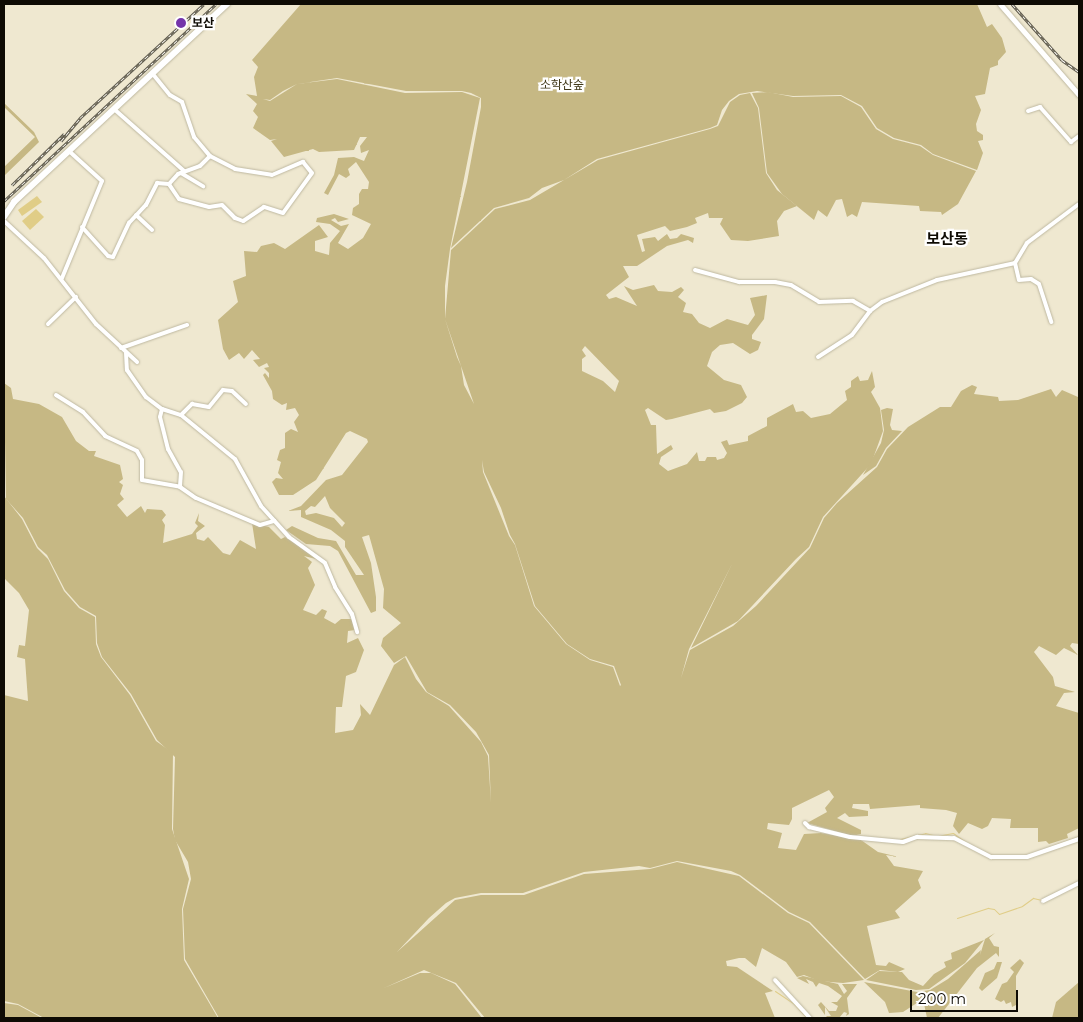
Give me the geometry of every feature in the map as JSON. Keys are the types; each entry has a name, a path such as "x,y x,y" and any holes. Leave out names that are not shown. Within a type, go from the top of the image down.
{"main road":[{"path":"4,217 14,202 227,4"}],"street":[{"path":"1000,4 1078,92"},
{"path":"152,74 170,95 182,102 194,137 210,156 235,169 272,175 303,162 309,166 312,176 283,213 264,207 242,221 235,218 222,205 208,207 178,199 169,184"},
{"path":"1028,111 1040,107 1071,142 1079,136"},
{"path":"114,109 182,172 203,186"},
{"path":"62,278 102,181 69,150"},
{"path":"82,227 110,258 157,183 169,184 182,172 200,166 210,156"},
{"path":"1051,322 1039,284 1031,279 1019,280 1015,263 1027,242 1079,204"},
{"path":"136,215 152,230"},
{"path":"4,221 62,278 96,324 137,362"},
{"path":"818,357 852,335 870,311 882,302 936,280 1015,263"},
{"path":"695,270 740,282 791,285 819,302 853,301 870,311"},
{"path":"48,324 76,297"},
{"path":"121,348 187,325"},
{"path":"126,353 127,370 136,384 162,409 181,415 235,458 261,506 274,522 325,563 335,588 352,614 357,632"},
{"path":"181,415 192,404 209,407 224,390 232,391 246,404"},
{"path":"56,395 83,412 106,436 137,451 142,460 142,480 180,487 196,498 260,525 274,522"},
{"path":"162,409 160,417 168,449 182,472 180,487"},
{"path":"805,822 809,827 850,837 904,842 922,836 954,838 991,857 1027,857 1079,839"},
{"path":"1043,901 1079,883"},
{"path":"775,980 810,1018"}],"green space":[{"name":"소학산숲","path":"301,4 977,4 987,27 992,24 1002,38 1006,52 998,61 998,65 990,68 985,94 975,96 981,110 976,124 977,131 983,135 983,140 978,141 983,153 977,170 933,154 921,145 894,138 877,128 862,106 841,95 793,96 757,91 739,94 729,101 722,110 717,125 710,128 597,159 564,180 598,160 718,126 730,102 740,95 750,93 758,108 766,173 777,190 797,206 784,211 777,221 779,236 748,241 731,240 720,224 723,218 709,218 708,213 695,218 697,223 687,227 670,231 665,226 637,235 642,252 645,251 642,239 655,237 658,241 667,234 670,239 677,238 681,234 694,238 693,243 688,240 667,246 637,266 623,266 629,277 606,295 609,299 616,297 637,306 624,286 633,290 654,285 658,291 672,292 681,287 684,290 678,297 686,303 683,312 692,314 699,323 710,328 727,319 748,325 755,315 750,298 767,295 764,319 752,335 752,339 761,342 758,350 750,354 733,343 720,345 712,352 707,366 724,380 741,385 747,397 742,403 726,411 714,413 710,409 666,420 648,408 645,410 651,425 656,425 657,454 671,445 673,449 661,457 659,464 668,471 687,464 697,452 699,461 705,461 707,457 716,457 717,460 724,458 727,453 721,442 727,440 729,445 748,441 748,436 767,426 767,418 793,404 796,412 803,411 811,418 830,414 847,400 845,391 851,387 851,381 858,376 860,381 868,380 872,371 875,387 871,392 880,408 883,431 871,464 823,517 809,547 738,621 691,648 732,564 689,649 681,678 690,650 733,626 756,606 810,548 824,518 837,503 877,467 887,449 908,427 940,407 951,407 961,391 972,385 977,387 974,394 998,397 999,401 1018,400 1051,389 1056,397 1062,390 1078,397 1079,393 1079,644 1072,643 1070,646 1078,655 1064,648 1056,655 1039,646 1034,652 1053,677 1055,686 1075,692 1064,693 1056,706 1079,713 1079,828 1067,834 1068,838 1049,844 1046,841 1038,842 1038,828 1010,828 1011,819 992,818 988,826 982,829 968,823 959,834 953,826 957,813 920,808 920,805 870,809 869,804 853,804 852,808 868,811 868,816 849,817 845,813 837,818 861,830 861,834 852,836 807,823 827,812 825,808 834,797 829,790 792,808 792,819 789,825 768,823 767,829 782,833 778,848 796,850 804,834 821,833 861,840 878,852 899,857 886,855 894,866 923,871 918,880 921,888 895,911 900,918 867,926 876,965 886,966 889,962 905,969 898,972 880,970 865,979 810,922 789,912 740,875 731,871 677,861 650,868 639,866 584,872 523,893 481,893 455,898 446,903 429,918 397,952 455,900 481,895 524,895 584,874 650,869 677,862 739,876 788,913 809,923 864,980 843,983 819,981 804,975 797,977 786,962 762,948 756,967 745,958 726,961 727,966 737,967 773,991 765,993 775,1018 485,1018 456,983 424,970 384,988 420,973 431,973 455,984 482,1018 219,1018 185,959 183,909 191,879 188,862 175,840 173,829 175,757 157,740 131,694 102,657 97,643 96,616 80,607 65,590 47,555 38,547 23,518 6,499 4,383 11,388 13,399 39,404 62,417 76,441 89,451 96,451 94,456 120,465 123,479 119,482 123,485 120,494 124,499 117,505 127,517 141,506 145,513 147,509 162,510 166,515 162,520 165,525 163,543 192,534 198,526 195,523 199,513 198,521 205,526 196,533 197,539 204,541 208,537 223,553 230,555 240,540 256,549 252,523 269,527 281,539 285,537 320,560 304,556 312,562 308,568 315,585 303,610 316,615 322,609 327,611 324,618 335,624 341,619 352,619 355,630 348,631 347,643 358,638 364,650 356,672 346,676 342,707 336,707 335,733 353,730 361,715 360,704 370,715 394,665 405,657 416,679 426,692 449,706 481,742 488,756 491,803 489,755 476,732 450,705 427,692 406,656 394,663 381,646 383,638 401,623 383,608 384,589 369,535 362,537 371,563 376,597 376,611 371,613 338,551 330,546 306,544 286,530 292,526 318,538 336,541 356,575 364,575 345,547 345,541 331,530 301,517 301,510 288,511 301,506 326,480 342,475 368,442 367,439 350,431 346,433 316,480 293,495 279,495 272,482 276,478 283,479 278,473 281,462 277,460 280,450 285,448 285,433 291,429 298,432 294,422 299,415 295,408 286,410 287,403 282,405 273,399 272,391 263,375 265,373 269,378 269,373 264,368 269,367 267,363 259,367 253,360 260,359 252,350 244,359 239,353 229,360 223,349 218,320 238,302 233,281 246,276 244,251 257,252 261,246 274,243 285,249 319,225 328,237 315,241 315,251 329,255 330,243 340,231 330,224 316,222 317,218 334,214 349,219 338,222 335,218 331,220 341,226 349,224 338,243 348,249 363,238 371,224 352,215 353,208 359,204 359,194 362,189 368,189 369,182 356,162 348,169 350,175 346,178 339,174 328,195 324,193 334,175 338,158 354,157 364,161 369,150 361,153 360,146 367,137 360,137 354,150 319,152 313,149 284,157 271,141 277,139 270,140 253,128 258,117 253,111 257,104 246,94 257,96 254,77 258,67 252,60","holes":["337,78 406,91 462,91 481,98 467,182 451,248 494,208 529,198 542,188 564,180 530,200 495,209 451,250 445,319 445,286 450,249 480,98 462,92 405,93 337,79 297,84","297,84 270,101 263,99 270,100","445,319 474,404 464,385 461,366","585,346 619,381 615,392 603,381 582,371 582,359 586,356 582,350","482,460 484,472 515,544 535,606 567,644 590,659 614,666 620,686 613,667 590,660 566,644 534,606 515,545 509,536 483,472","325,496 330,508 345,523 342,527 334,518 316,513 306,515 305,511 311,506 315,507"]},
{"path":"768,92 793,97 841,96 861,107 876,129 893,139 920,146 933,155 976,171 958,204 942,215 941,212 920,211 919,206 862,202 857,217 852,214 847,217 842,199 836,200 827,217 818,210 814,220 782,194 767,173 759,108 752,93"},
{"path":"4,103 34,132 39,142 4,176 4,167 35,137 4,107"},
{"path":"893,409 890,425 892,430 902,431 886,448 876,466 863,475 881,443 884,430 881,410"},
{"path":"4,496 22,519 37,548 48,559 64,591 79,608 95,617 96,644 101,657 130,695 156,741 173,753 172,829 189,879 182,909 184,960 218,1018 44,1018 18,1004 4,1001 4,695 28,701 25,659 17,657 19,645 25,646 29,610 19,593 5,579"},
{"path":"995,933 989,938 994,946 999,947 999,957 996,953 977,968 938,1018 927,1018 923,999 903,1012 889,1013 885,1002 864,982 917,992 930,990 948,979 981,950 980,955 985,939"},
{"path":"984,940 965,963 929,989 916,990 866,980 879,971 902,972 909,980 923,986 934,974 946,967 944,962 952,959 951,953"},
{"path":"1020,959 1024,963 1016,976 1016,1005 1012,1007 1011,1002 1006,1004 1004,1000 1001,1002 995,999 1002,984 1007,982 1014,972 1010,968"},
{"path":"997,962 1002,962 997,978 982,991 979,988 985,973 994,969"},
{"path":"803,976 838,984 844,994 847,991 842,984 857,984 847,998 849,1014 846,1016 847,1013 844,1012 839,1018 828,1018 826,1016 831,1016 825,1007 825,1015 818,1005 821,1002 829,1011 836,1011 838,1006 831,1002 837,1002 842,996 828,986 819,983 816,987 813,982 806,979 809,984 797,978"},
{"path":"1079,982 1079,1018 1052,1018 1056,1002"},
{"path":"4,1003 18,1005 42,1018 4,1018"}],"shaded area":[{"path":"37,196 42,202 22,216 18,210"},
{"path":"36,209 44,217 30,230 22,221"}],"waterway":[{"path":"900,839 925,833 937,836 953,833 967,843"},
{"path":"1038,851 1079,836"},
{"path":"957,918 988,908 994,909 999,914 1022,906 1033,898 1042,900"},
{"path":"775,991 794,1004 807,1018"}],"railway":[{"path":"61,141 80,118 204,4"},
{"path":"4,201 216,4"},
{"path":"1012,4 1062,60 1079,72"},
{"path":"12,185 64,134"}],"place":[{"name":"보산","path":"181,23"}],"district":[{"name":"보산동","path":"947,239"}]}
